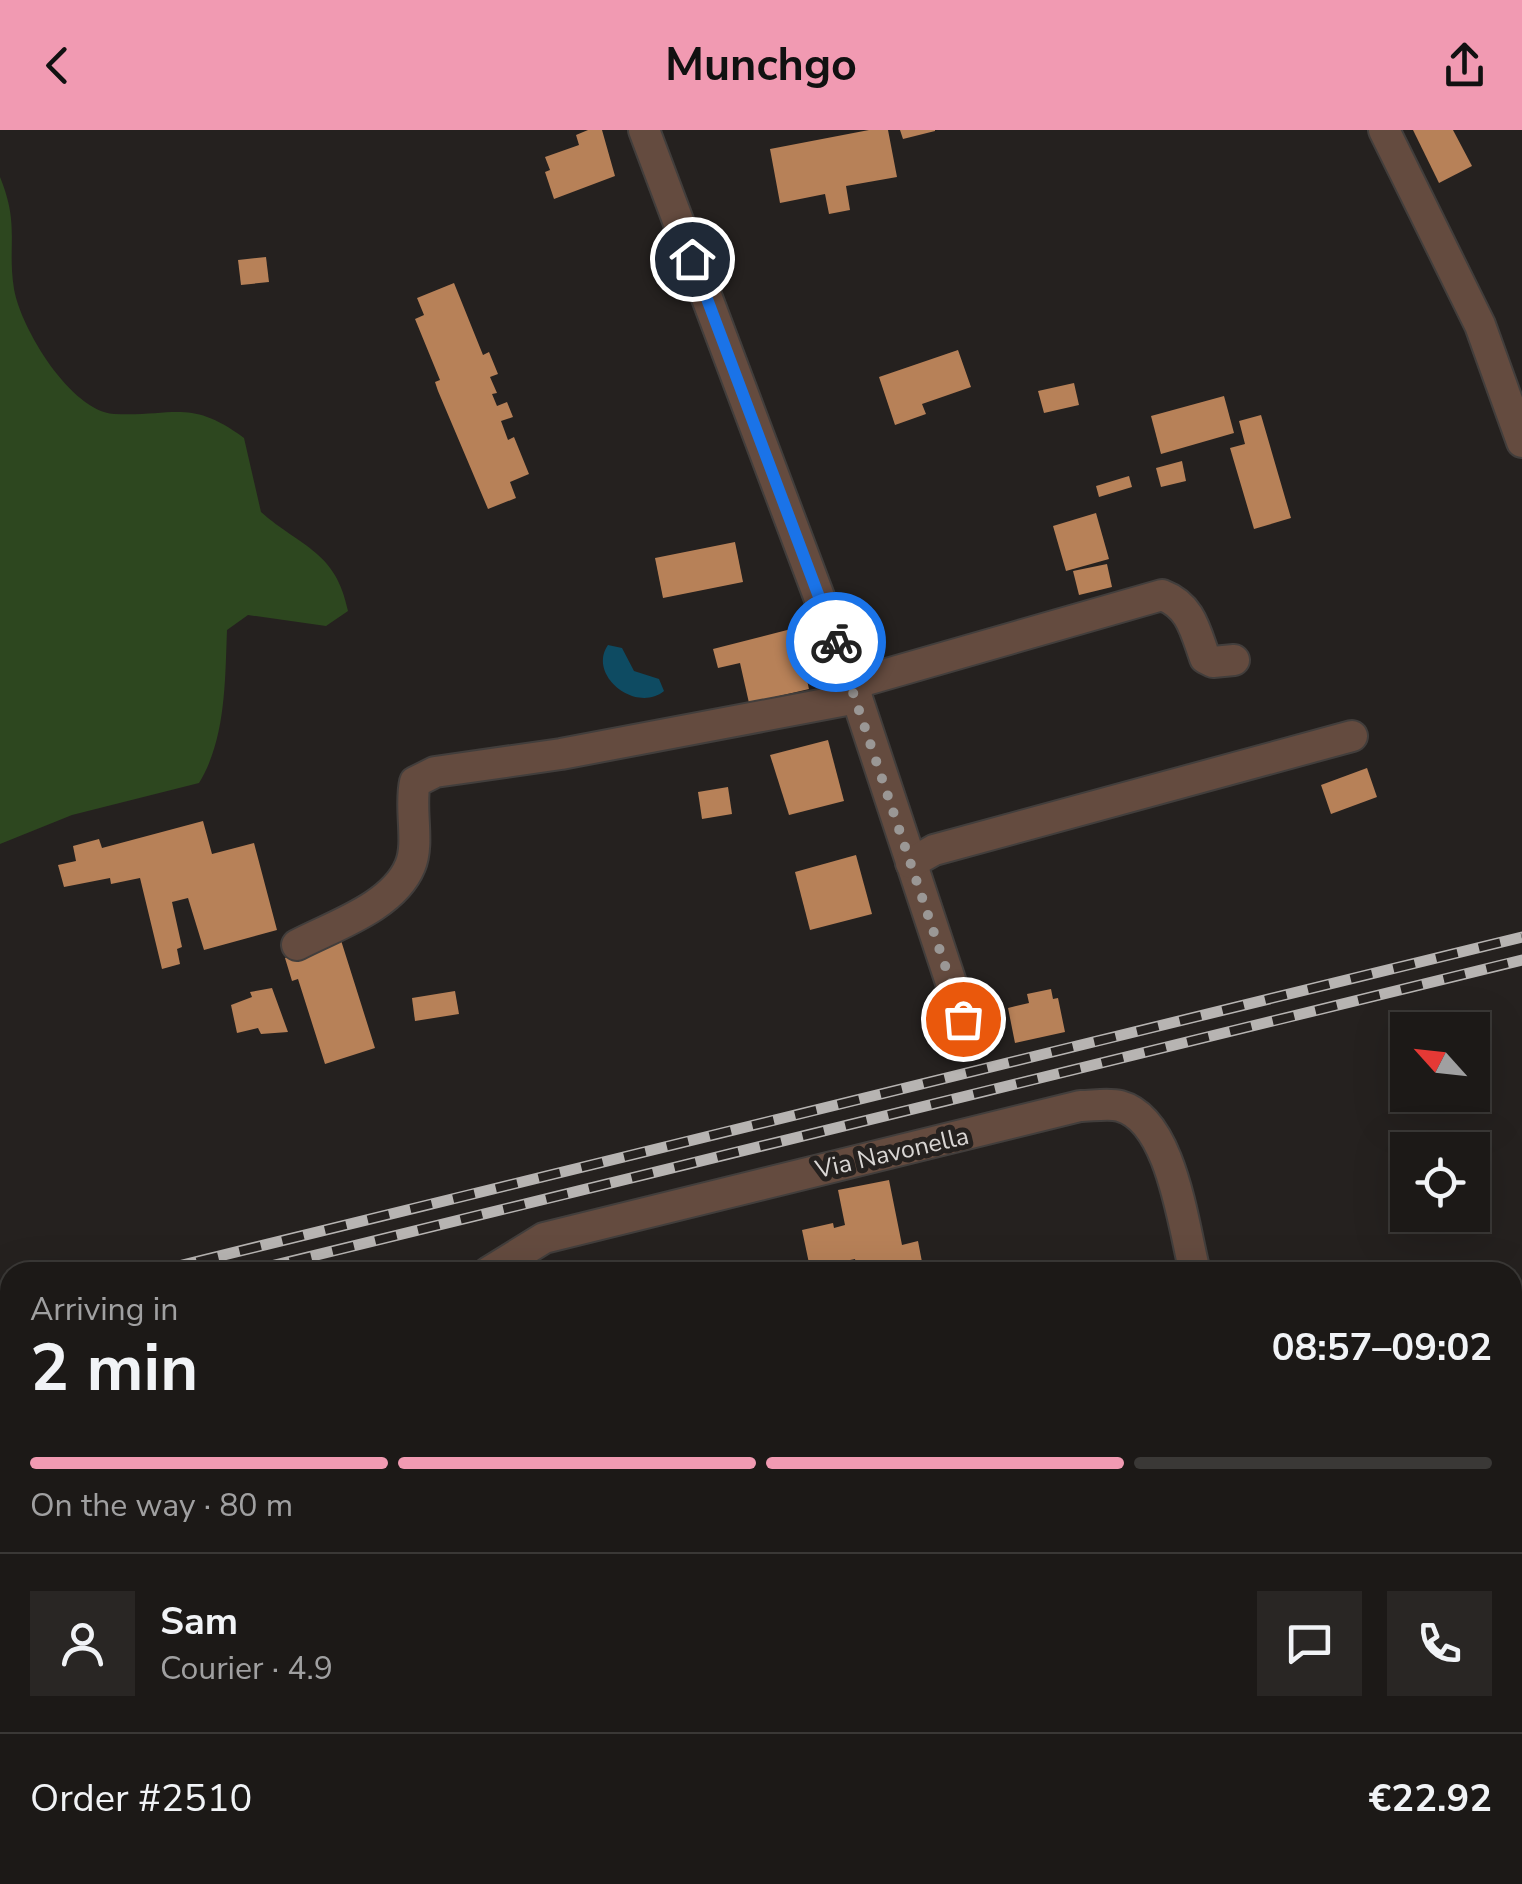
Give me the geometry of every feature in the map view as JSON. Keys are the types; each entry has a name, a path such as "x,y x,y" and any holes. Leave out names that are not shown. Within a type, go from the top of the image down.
{"street":[{"path":"644,130 854,691 963,1019"},
{"path":"1384,130 1480,325 1522,442"},
{"path":"297,944 386,897 410,865 410,804 416,782 435,772 598,748 854,691 1162,595 1177,601 1190,614 1205,658 1214,662 1234,660"},
{"path":"911,863 934,850 1352,736"},
{"name":"Via Navonella","path":"504,1262 544,1238 1080,1106 1119,1106 1144,1120 1160,1138 1192,1262"}],"green space":[{"path":"0,177 10,209 12,273 19,306 37,345 65,384 81,399 114,414 195,414 244,438 261,512 326,563 335,575 348,611 326,626 248,615 227,630 219,729 199,783 72,815 0,844"}],"water":[{"path":"608,645 622,648 634,671 659,679 664,691 640,698 618,688 604,668"}],"building":[{"path":"602,130 615,176 554,199 545,172 550,170 545,157 579,145 576,135"},
{"path":"869,130 888,130 897,177 846,186 850,210 829,214 825,194 780,203 770,149"},
{"path":"900,130 935,130 935,131 903,139"},
{"path":"1413,130 1453,130 1472,166 1439,183"},
{"path":"266,257 269,282 241,285 238,260"},
{"path":"454,283 483,355 489,352 498,374 490,377 497,393 492,394 497,406 507,402 513,417 501,421 508,440 514,437 529,474 510,482 516,498 488,509 438,391 435,382 440,380 415,319 424,315 417,298"},
{"path":"958,350 971,387 922,404 926,414 895,425 879,377"},
{"path":"1074,383 1079,405 1044,413 1038,391"},
{"path":"1224,396 1234,433 1161,454 1151,416"},
{"path":"1261,415 1291,518 1254,529 1230,448 1245,444 1239,421"},
{"path":"1182,461 1186,481 1161,487 1156,468"},
{"path":"1129,476 1132,487 1099,497 1096,486"},
{"path":"1096,513 1109,559 1066,571 1053,526"},
{"path":"735,542 743,582 663,598 655,558"},
{"path":"1107,564 1112,587 1079,595 1073,571"},
{"path":"795,628 809,689 749,703 740,663 718,668 713,649"},
{"path":"828,740 844,801 789,815 770,755"},
{"path":"1367,768 1377,797 1331,814 1321,785"},
{"path":"728,787 732,814 702,819 698,792"},
{"path":"203,821 212,854 254,843 277,930 204,950 188,898 172,902 182,947 177,949 180,964 162,969 140,878 111,884 110,878 64,887 58,865 76,861 73,846 99,839 102,848"},
{"path":"856,855 872,914 810,930 795,872"},
{"path":"339,934 375,1048 325,1064 298,979 292,981 285,958"},
{"path":"272,988 288,1032 261,1034 258,1028 237,1033 231,1005 252,997 250,992"},
{"path":"1051,989 1053,999 1058,998 1065,1032 1015,1043 1008,1008 1029,1003 1027,994"},
{"path":"455,991 459,1014 415,1021 412,998"},
{"path":"889,1180 902,1245 918,1241 922,1262 809,1262 802,1230 833,1223 834,1228 845,1225 838,1190"}],"railway":[{"path":"195,1262 1522,937"},
{"path":"288,1262 1522,960"}],"way so far":[{"path":"836,642 963,1019"}],"route":[{"path":"692,259 836,642"}]}
